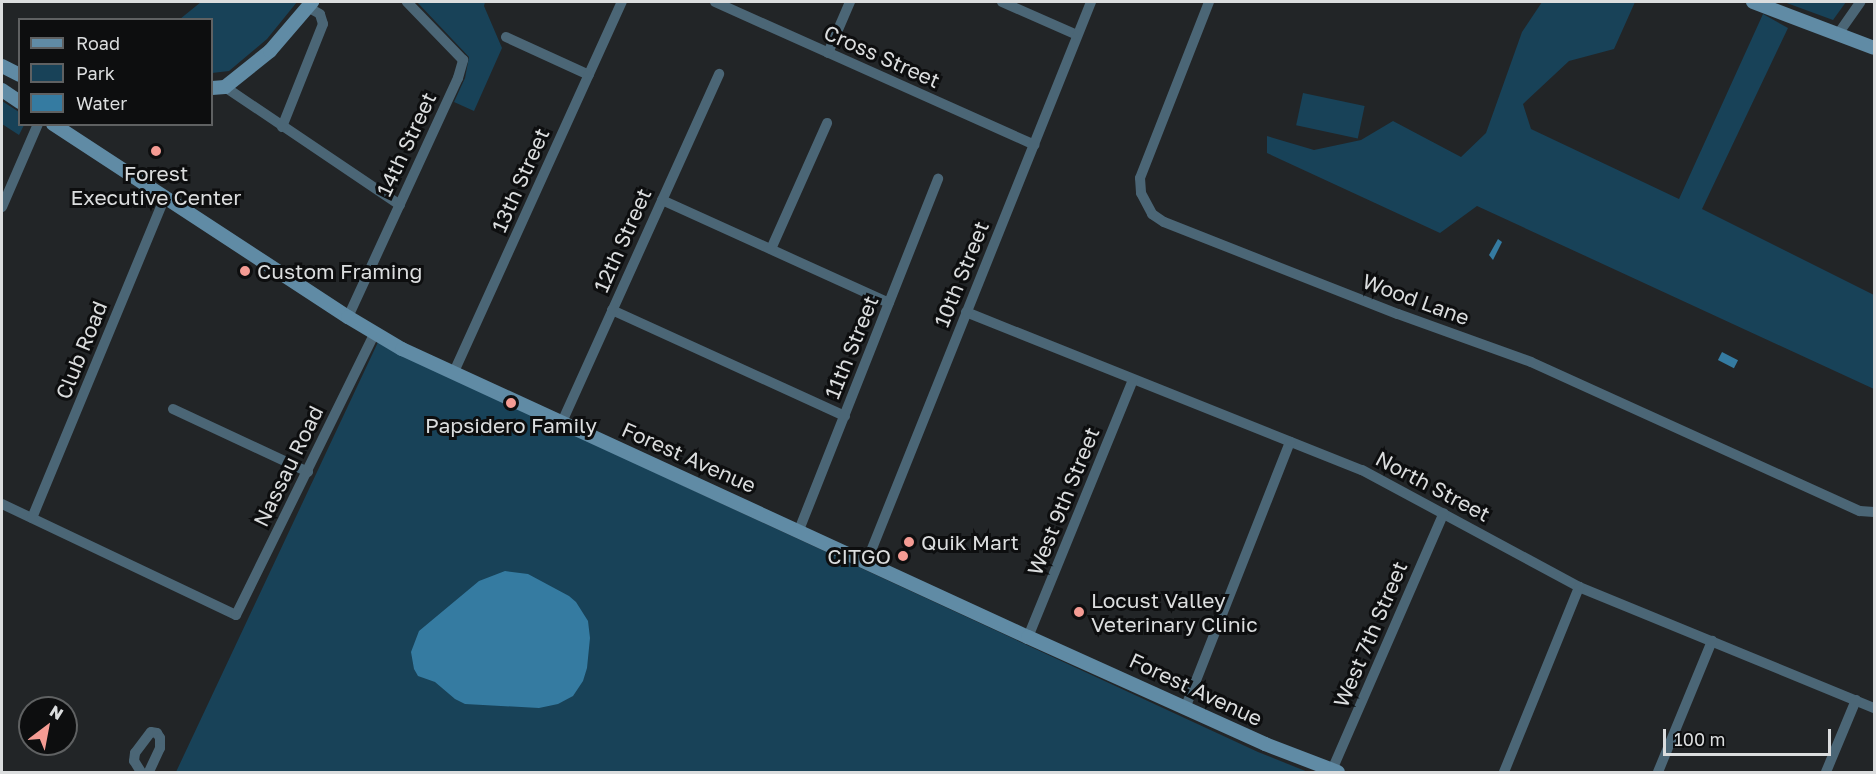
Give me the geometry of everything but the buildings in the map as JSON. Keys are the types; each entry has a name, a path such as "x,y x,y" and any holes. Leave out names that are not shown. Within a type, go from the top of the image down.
{"main road":[{"path":"1753,2 1875,48"},
{"path":"218,88 270,51 311,5"},
{"path":"2,66 18,74"},
{"path":"2,90 18,101"},
{"name":"Forest Avenue","path":"56,126 348,317 453,374 867,561 1028,637 1186,706 1265,744 1335,771"}],"street":[{"name":"14th Street","path":"348,317 458,78 463,60 407,2"},
{"name":"13th Street","path":"453,374 622,2"},
{"name":"Cross Street","path":"715,2 1034,145"},
{"path":"828,53 850,2"},
{"path":"1002,2 1077,35"},
{"name":"10th Street","path":"867,561 1091,2"},
{"name":"Wood Lane","path":"1209,2 1140,178 1141,193 1152,214 1164,222 1398,314 1531,362 1860,511 1875,512"},
{"path":"1838,34 1860,2"},
{"path":"282,127 323,24 320,14 311,5"},
{"path":"506,37 589,75"},
{"name":"12th Street","path":"562,422 719,74"},
{"path":"218,88 282,127 400,206"},
{"path":"771,249 827,123"},
{"path":"2,207 37,126"},
{"name":"11th Street","path":"799,530 938,179"},
{"name":"Club Road","path":"32,518 165,197"},
{"path":"662,200 889,303"},
{"path":"612,310 845,416"},
{"name":"North Street","path":"966,312 1374,475 1579,587 1875,708"},
{"name":"Nassau Road","path":"32,518 236,615 375,333"},
{"name":"West 9th Street","path":"1028,637 1133,380"},
{"path":"172,409 308,472"},
{"path":"1186,706 1290,442"},
{"path":"2,504 32,518"},
{"name":"West 7th Street","path":"1335,771 1444,513"},
{"path":"1504,772 1579,587"},
{"path":"1658,772 1712,641"},
{"path":"1826,772 1856,700"},
{"path":"141,772 134,761 135,753 151,732 157,733 160,738 160,748 149,772"}],"green space":[{"path":"201,2 297,2 267,39 229,71 213,73 213,18 181,18"},
{"path":"417,2 485,2 484,6 502,48 474,111 454,102 465,78 469,57"},
{"path":"1542,2 1635,2 1614,49 1569,61 1523,104 1531,129 1679,199 1763,14 1788,28 1702,209 1874,295 1874,389 1477,206 1440,233 1267,153 1267,136 1314,150 1361,140 1393,121 1461,157 1486,133 1522,32"},
{"path":"1784,2 1846,2 1833,20"},
{"path":"1303,93 1365,106 1358,138 1296,125"},
{"path":"2,101 18,111 18,126 24,126 19,135 2,124"},
{"path":"379,340 688,488 1258,752 1308,772 176,772"}],"water":[{"path":"1498,239 1502,242 1493,260 1489,255"},
{"path":"1722,352 1738,360 1734,368 1718,360"},
{"path":"505,571 528,574 569,596 576,602 588,621 590,638 587,668 583,681 573,696 558,704 539,708 465,704 455,699 435,682 418,676 414,669 411,652 419,631 479,581"}],"place":[{"name":"Forest Executive Center","path":"156,151"},
{"name":"Custom Framing","path":"245,271"},
{"name":"Papsidero Family","path":"511,403"},
{"name":"Quik Mart","path":"909,542"},
{"name":"CITGO","path":"903,556"},
{"name":"Locust Valley Veterinary Clinic","path":"1079,612"}]}
